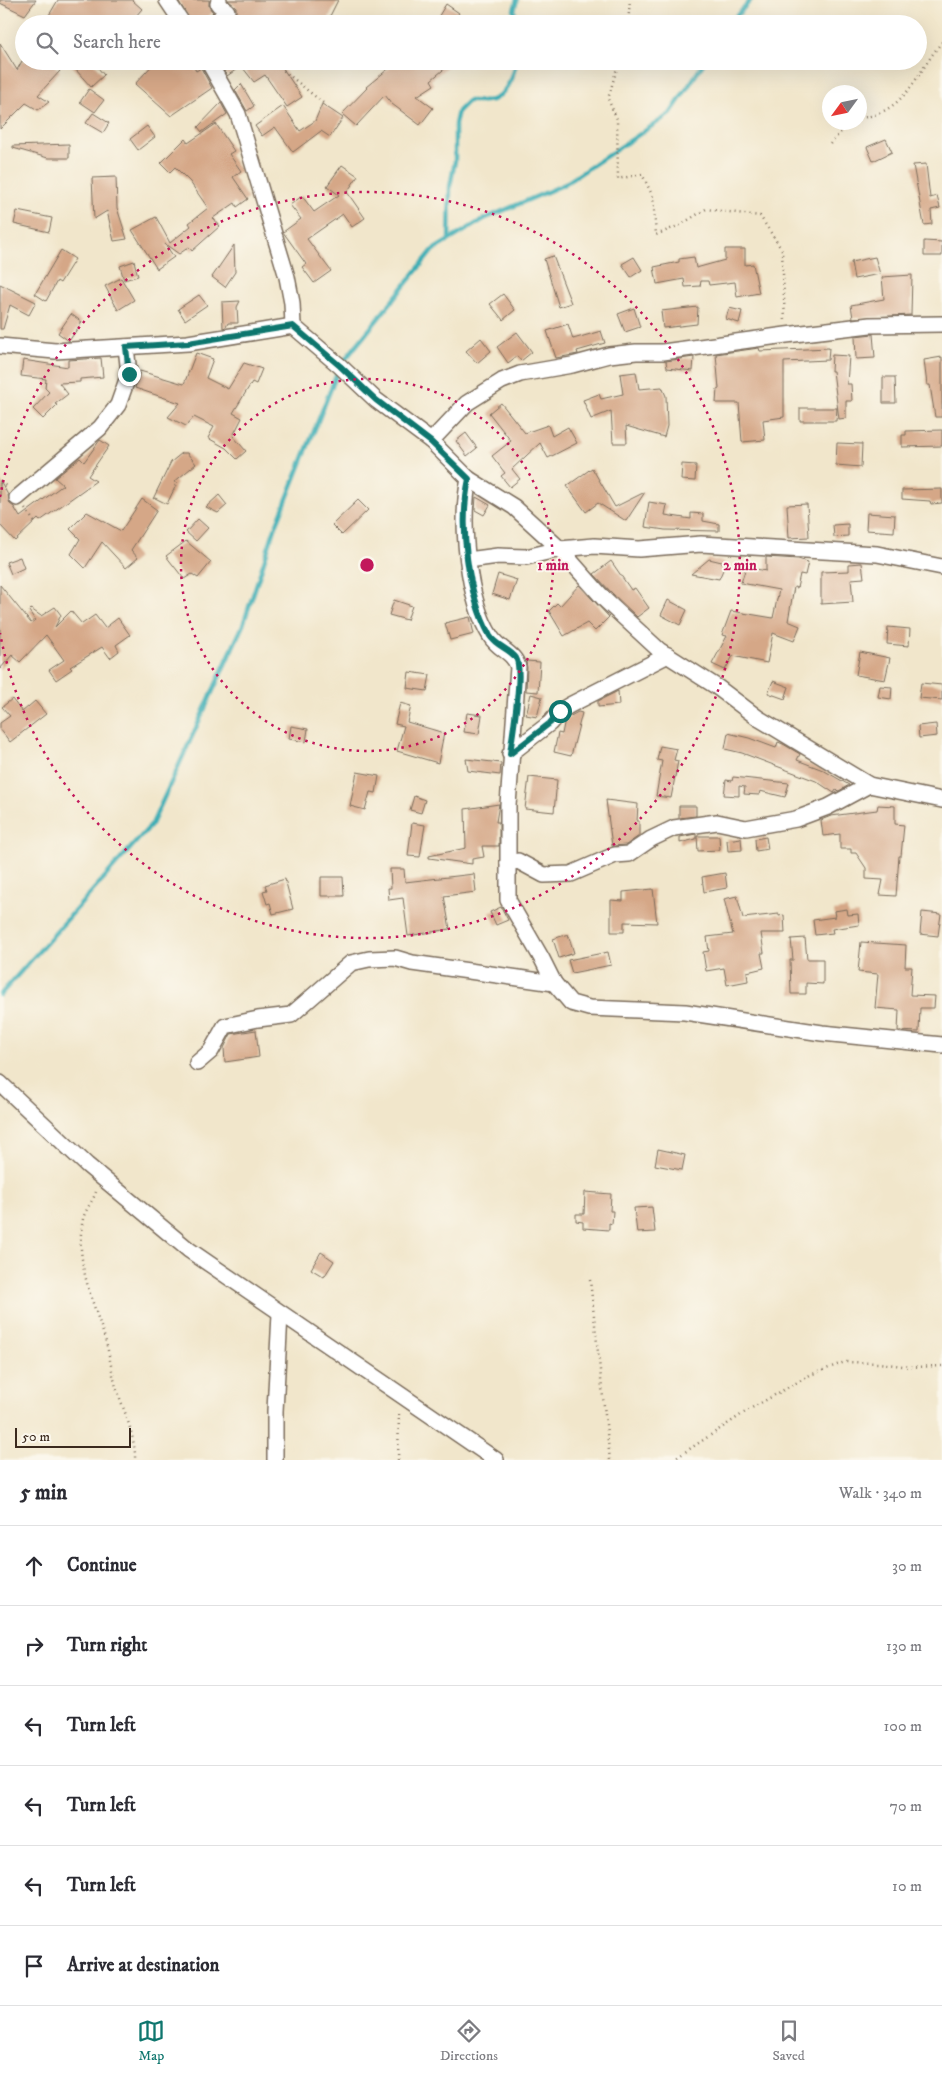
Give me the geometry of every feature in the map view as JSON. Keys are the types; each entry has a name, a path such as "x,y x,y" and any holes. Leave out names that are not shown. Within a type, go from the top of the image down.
{"street":[{"path":"167,0 177,15"},
{"path":"219,0 218,4 227,11 223,15"},
{"path":"213,70 240,121 287,277 292,303 293,326 376,400 431,442 469,479 514,507 560,549 606,600 642,635 668,655 792,740 869,785 942,800"},
{"path":"431,442 467,403 502,381 520,374 563,367 609,355 664,352 870,325 942,324"},
{"path":"0,346 55,351 188,343 293,326"},
{"path":"17,498 100,428 118,405 129,374 126,347"},
{"path":"469,479 465,497 465,544 476,601 491,638 516,658 518,667 517,697 510,754 508,900 554,983 571,1003 589,1008 685,1012 822,1033 942,1045"},
{"path":"468,560 498,556 526,557 560,549 594,546 639,549 701,544 877,554 942,567"},
{"path":"510,754 550,723 560,711 668,655"},
{"path":"508,863 518,861 544,875 571,874 614,854 629,854 651,839 674,828 717,822 746,828 796,819 828,807 869,785"},
{"path":"196,1063 211,1051 225,1026 291,1015 351,963 370,959 395,958 412,963 554,983"},
{"path":"0,1083 99,1176 189,1250 496,1460"},
{"path":"276,1460 275,1411 280,1314"}],"path":[{"path":"629,15 630,0"},
{"path":"927,64 942,42"},
{"path":"283,70 322,103"},
{"path":"616,70 608,99 618,119 618,179 642,174 654,197 656,234 680,225 706,210 760,216 782,250 786,335"},
{"path":"867,117 888,109 913,87 923,70"},
{"path":"830,144 843,130"},
{"path":"99,1176 96,1191 83,1217 81,1236 84,1263 89,1293 106,1343 114,1379 128,1423 135,1460"},
{"path":"590,1280 610,1460"},
{"path":"674,1460 750,1409 810,1375 845,1362 879,1363 911,1367 942,1366"},
{"path":"398,1460 399,1394"}],"building":[{"path":"0,0 36,0 25,15 0,3"},
{"path":"58,0 132,0 142,9 137,15 49,15"},
{"path":"178,0 209,0 209,7 213,12 210,15 187,15"},
{"path":"228,0 338,0 330,15 235,15 236,7"},
{"path":"446,4 459,13 458,15 439,15"},
{"path":"0,43 15,67 15,70 60,71 38,95 49,102 38,110 26,103 0,129"},
{"path":"76,70 100,70 104,75 91,87"},
{"path":"148,70 202,70 212,88 171,116 135,84"},
{"path":"224,70 236,70 227,76"},
{"path":"245,70 284,70 302,97 287,107 265,75 254,82"},
{"path":"387,70 443,70 431,80 434,85 417,96 433,108 420,125 392,104 385,95 356,126 342,114 366,87"},
{"path":"241,84 254,106 247,111 235,90"},
{"path":"89,89 104,100 95,112 80,102"},
{"path":"221,103 227,114 202,132 198,127"},
{"path":"322,104 343,118 330,137 321,131 293,152 275,127 262,136 255,126 283,106 300,131 315,121"},
{"path":"93,113 109,123 103,133 86,123"},
{"path":"216,124 234,151 229,154 241,171 233,177 248,199 237,207 235,203 213,218 220,226 192,251 189,247 179,254 165,244 174,257 157,269 132,230 156,217 170,243 191,226 189,223 208,208 190,182 175,167 170,172 161,163 185,139 188,143"},
{"path":"147,126 155,137 138,150 130,139"},
{"path":"886,139 892,152 873,161 867,147"},
{"path":"69,144 69,158 48,158 13,148 13,146"},
{"path":"926,164 930,198 937,196 940,208 931,210 932,224 924,225 913,165"},
{"path":"342,165 358,176 347,192 365,218 352,227 343,214 307,239 331,271 314,283 302,267 306,264 283,232 301,219 290,205 302,196 314,212 339,195 327,186"},
{"path":"116,177 117,208 127,239 114,241 107,211 94,219 92,178"},
{"path":"17,211 52,218 49,232 14,224"},
{"path":"924,241 942,242 942,256 924,256"},
{"path":"234,245 235,272 225,287 212,277"},
{"path":"725,249 745,249 745,265 753,264 759,293 737,297 735,282 709,285 708,281 701,281 700,286 685,287 684,279 657,284 654,267 679,262 679,259 694,257 696,268 725,260"},
{"path":"61,250 75,259 60,283 57,281 46,301 35,294"},
{"path":"553,256 571,303 559,307 544,259"},
{"path":"634,257 642,270 631,277 622,264"},
{"path":"875,257 880,274 854,279 851,262"},
{"path":"134,261 138,276 124,280 120,266"},
{"path":"912,275 911,315 853,318 851,305 884,299 882,277"},
{"path":"121,278 134,300 118,310 105,286"},
{"path":"0,284 36,302 29,315 10,305 3,329 0,329"},
{"path":"503,294 515,310 503,320 490,304"},
{"path":"199,295 207,305 185,320 178,309"},
{"path":"240,301 237,307 238,323 228,323 223,328 222,302"},
{"path":"698,307 697,324 663,328 661,311"},
{"path":"634,308 640,327 625,332 618,314"},
{"path":"729,308 742,311 739,323 726,319"},
{"path":"71,314 82,322 69,341 58,333"},
{"path":"568,324 573,339 601,331 605,343 577,351 578,354 556,358 547,331"},
{"path":"517,332 532,352 521,361 517,356 508,363 497,347"},
{"path":"873,334 875,358 856,359 855,336"},
{"path":"481,338 491,351 477,363 466,351"},
{"path":"759,348 760,351 829,348 828,360 784,362 784,417 763,420 765,440 742,442 739,403 716,403 717,389 719,389 716,354"},
{"path":"196,353 213,359 206,378 228,389 244,363 262,369 256,384 252,382 233,413 242,418 233,436 246,451 237,459 226,448 208,438 214,427 194,417 186,426 168,417 180,403 135,388 140,371 184,384"},
{"path":"832,355 849,356 847,384 851,384 852,401 846,401 846,418 839,419 833,371 831,371"},
{"path":"694,357 693,371 667,368 666,361"},
{"path":"942,357 942,417 935,417 930,385 927,385 924,360"},
{"path":"101,358 103,377 80,379 80,382 59,383 68,394 55,404 57,405 43,419 33,409 49,392 45,388 46,379 21,376 23,360 68,367 68,360"},
{"path":"636,372 639,389 662,387 666,396 667,426 664,437 626,426 627,443 613,443 611,411 591,419 583,400 599,394 601,399 623,394 620,374"},
{"path":"883,377 895,377 896,403 883,403"},
{"path":"501,403 525,433 548,425 552,436 568,427 577,443 548,458 540,443 512,469 520,479 510,487 501,476 505,473 492,456 511,441 489,413"},
{"path":"800,408 837,408 836,421 800,421"},
{"path":"942,430 942,446 902,447 902,435 906,435 906,431"},
{"path":"466,433 477,448 467,456 456,441"},
{"path":"100,440 109,446 88,476 96,481 40,521 38,519 15,541 0,525 0,480 8,495 10,504 20,517 63,485 55,478 80,458 84,462"},
{"path":"837,443 862,444 861,467 836,465"},
{"path":"182,453 187,453 196,464 174,482 177,483 167,504 155,498 153,499 171,462"},
{"path":"682,464 696,465 695,481 681,480"},
{"path":"592,468 615,507 645,492 626,521 598,503 586,512 567,486"},
{"path":"942,489 942,503 931,504 930,501 902,499 902,490"},
{"path":"219,495 227,505 218,513 206,507"},
{"path":"476,497 490,505 484,515 475,510"},
{"path":"142,499 157,510 131,550 138,558 126,568 102,542 85,568 71,554 80,539 70,529 87,512 121,531"},
{"path":"358,500 368,510 342,535 332,525"},
{"path":"649,502 667,505 665,515 691,519 691,513 703,514 703,521 719,524 719,531 665,530 645,527"},
{"path":"807,504 809,537 789,538 787,505"},
{"path":"867,513 895,515 894,532 866,530"},
{"path":"198,519 208,528 196,541 186,532"},
{"path":"848,524 848,536 834,537 833,525"},
{"path":"186,541 211,562 198,578 192,574 184,579 166,556"},
{"path":"20,557 24,568 11,574 6,562"},
{"path":"766,557 798,559 808,562 805,575 800,574 797,588 794,587 788,621 800,626 794,641 773,633 767,663 733,656 725,670 712,664 727,636 722,635 731,611 773,618 779,590 741,583 746,567 766,571"},
{"path":"709,559 726,563 719,579 691,574"},
{"path":"611,561 631,590 635,588 649,608 637,617 594,574"},
{"path":"862,563 864,578 851,579 853,602 821,604 821,572 849,571 849,564"},
{"path":"498,574 517,580 510,600 492,594"},
{"path":"0,585 31,623 35,620 29,611 31,609 41,616 55,607 61,615 55,627 71,611 82,624 95,615 105,628 118,618 130,635 116,645 119,651 110,658 102,647 70,667 72,669 56,680 49,670 64,660 46,635 20,662 12,655 0,669"},
{"path":"579,585 609,617 595,631 587,623 564,636 549,611 557,603 560,606"},
{"path":"394,600 412,606 407,620 389,615"},
{"path":"668,600 687,610 680,625 661,615"},
{"path":"470,617 474,634 450,640 445,623"},
{"path":"888,627 910,629 909,646 887,644"},
{"path":"860,652 890,658 885,680 856,675"},
{"path":"526,661 540,662 538,692 526,691"},
{"path":"409,672 430,675 427,691 407,688"},
{"path":"773,681 789,687 785,699 768,693"},
{"path":"921,683 942,685 942,700 919,698"},
{"path":"880,686 892,687 891,699 878,697"},
{"path":"618,691 619,705 598,707 598,701"},
{"path":"531,694 542,697 537,717 526,715"},
{"path":"12,699 22,712 35,701 46,714 10,742 0,729 0,723 10,716 2,707"},
{"path":"400,703 411,706 407,722 444,733 438,763 397,751 404,726 395,724"},
{"path":"578,712 582,713 571,756 554,752 558,733 562,734 565,719"},
{"path":"467,713 482,715 479,734 464,732"},
{"path":"936,724 937,736 919,738 918,726"},
{"path":"291,726 308,729 306,742 289,739"},
{"path":"728,733 776,748 778,742 783,744 800,754 797,760 823,770 849,785 839,791 836,790 834,793 816,781 742,753 725,749"},
{"path":"660,746 677,749 674,760 678,761 671,798 656,796 662,761 657,760"},
{"path":"466,759 501,763 500,775 468,771"},
{"path":"357,772 379,776 376,793 370,792 365,810 350,806"},
{"path":"529,777 557,780 554,812 525,809"},
{"path":"733,777 789,783 785,797 760,791 759,795 744,794 745,787 739,786 739,796 724,795 726,780 732,781"},
{"path":"414,796 425,800 421,813 410,810"},
{"path":"606,800 638,804 637,821 639,821 639,836 626,845 612,846"},
{"path":"499,804 496,822 499,822 499,846 482,846 484,857 472,859 472,864 429,858 429,856 466,848 465,809"},
{"path":"878,805 895,806 895,824 904,825 896,896 880,895 883,880 866,879 866,868 856,853 851,853 851,849 840,849 840,834 823,836 821,820 831,816 877,810"},
{"path":"679,806 696,806 696,816 679,818"},
{"path":"412,823 425,825 420,857 408,856"},
{"path":"696,834 696,839 680,843 680,837"},
{"path":"697,836 719,836 720,850 698,851"},
{"path":"766,837 768,849 756,851 755,839"},
{"path":"741,838 742,850 728,851 727,840"},
{"path":"390,869 404,869 405,882 474,874 476,892 444,896 450,929 408,936 403,898 389,900 388,888 391,888"},
{"path":"725,873 727,888 704,892 702,877"},
{"path":"321,877 343,877 344,896 321,896"},
{"path":"285,879 293,909 273,914 270,903 267,904 263,891 267,890 265,885"},
{"path":"653,889 657,923 624,922 624,932 611,932 611,900 623,901 623,892"},
{"path":"737,896 743,918 784,915 785,933 761,933 764,953 761,953 764,968 747,972 748,981 727,985 724,968 706,971 703,952 709,951 707,937 733,934 724,899"},
{"path":"501,907 508,920 496,925 490,912"},
{"path":"847,909 848,915 858,914 859,925 832,929 833,933 815,935 813,920 835,917 834,911"},
{"path":"922,912 941,914 938,936 920,934"},
{"path":"568,934 574,953 559,958 553,939"},
{"path":"805,938 807,959 823,959 823,984 806,983 806,994 791,994 790,960 793,960 791,939"},
{"path":"861,942 906,945 905,967 912,967 910,995 935,996 934,1008 920,1008 919,1032 898,1031 899,1010 875,1008 878,974 858,972"},
{"path":"608,952 611,965 572,973 568,960"},
{"path":"256,1030 259,1057 225,1062 224,1048 231,1034"},
{"path":"658,1149 685,1155 682,1170 655,1165"},
{"path":"585,1192 611,1194 610,1211 613,1211 612,1224 609,1223 609,1230 583,1228 583,1222 576,1221 576,1214 584,1214"},
{"path":"652,1207 655,1232 637,1233 634,1208"},
{"path":"321,1252 334,1261 324,1277 311,1269"}],"waterway":[{"path":"515,15 514,10 517,0"},
{"path":"737,15 751,0"},
{"path":"449,240 450,186 455,161 455,124 458,111 468,101 483,101 497,98 505,89 514,70"},
{"path":"0,995 152,824 243,625 274,531 340,366 433,250 484,219 563,185 670,114 699,70"}],"route":[{"path":"129,374 126,347 188,343 293,326 376,400 431,442 469,479 465,497 465,544 476,601 491,638 516,658 518,667 517,697 510,754 550,723 560,711"}]}
